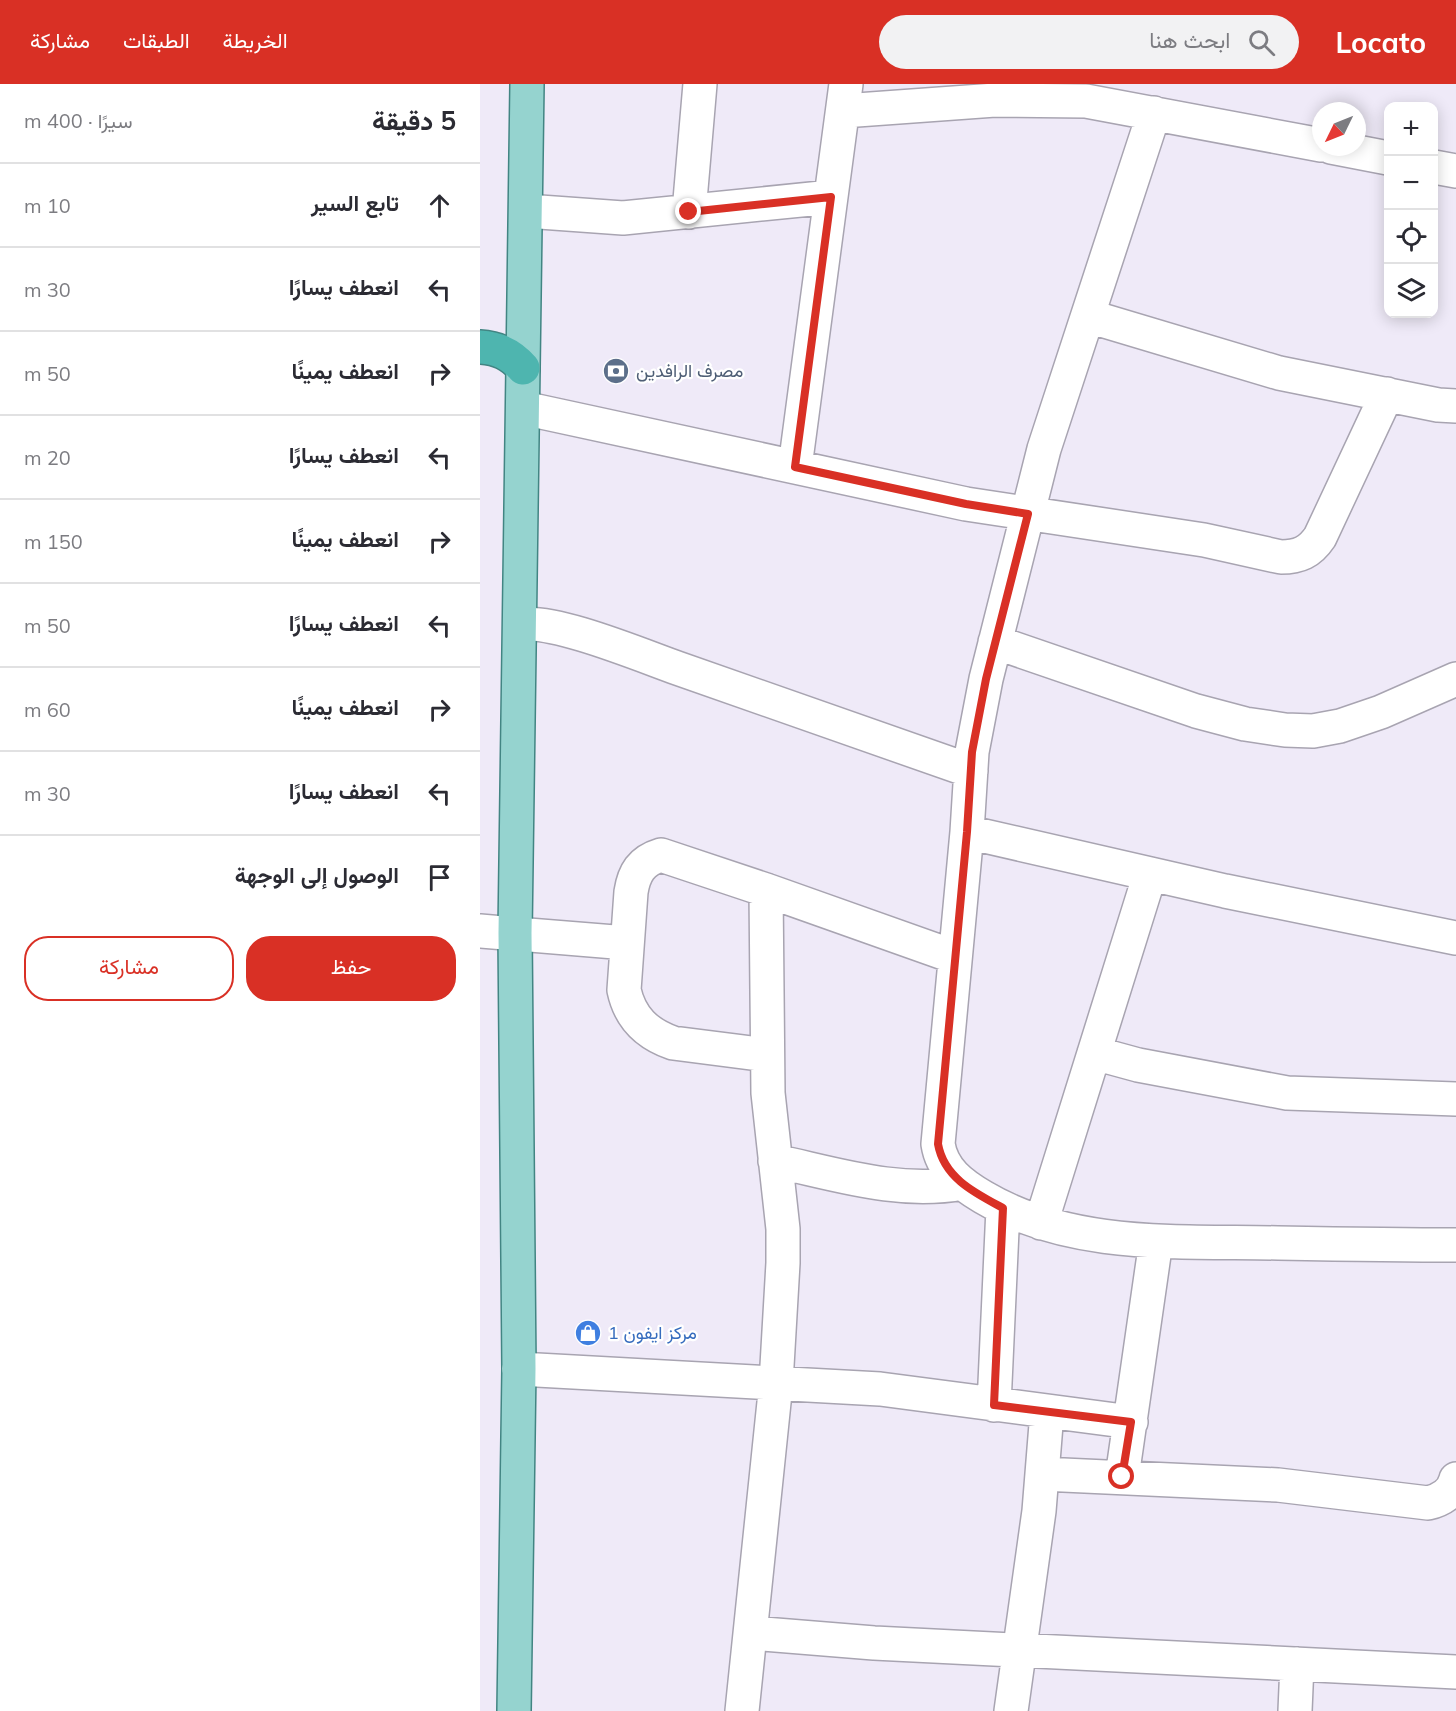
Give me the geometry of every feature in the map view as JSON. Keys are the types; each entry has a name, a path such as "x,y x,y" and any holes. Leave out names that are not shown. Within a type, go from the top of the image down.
{"highway":[{"path":"480,346 503,352 524,368"}],"main road":[{"path":"514,1711 519,1370 515,933 527,84"}],"street":[{"path":"689,212 700,84"},
{"path":"795,467 845,97 970,93 1086,100 1312,143"},
{"path":"1154,113 1044,449 995,642 972,752 967,832 938,1144 940,1157 962,1183 1003,1208 1041,1223 1074,1232 1105,1237 1156,1240 1456,1245"},
{"path":"1366,154 1384,157"},
{"path":"1438,168 1456,171"},
{"path":"526,211 623,218 831,197"},
{"path":"1088,316 1279,373 1438,405 1456,406"},
{"path":"523,408 966,504 1204,540 1281,557 1299,555 1314,547 1387,394"},
{"path":"520,625 528,623 555,627 617,646 971,771"},
{"path":"995,642 1196,711 1245,724 1285,729 1313,731 1340,726 1381,712 1456,679"},
{"path":"967,832 1224,891 1456,938"},
{"path":"767,1055 673,1043 659,1038 635,1018 627,1003 624,990 633,878 640,866 661,855 955,957"},
{"path":"1041,1223 1149,874"},
{"path":"742,1711 776,1383 783,1263 783,1229 768,1093 766,890"},
{"path":"480,931 627,943"},
{"path":"1094,1053 1138,1065 1287,1093 1456,1099"},
{"path":"775,1161 876,1183 939,1188 962,1183"},
{"path":"994,1405 1003,1208"},
{"path":"1122,1477 1156,1240"},
{"path":"519,1370 880,1389 1131,1422"},
{"path":"1011,1711 1039,1510 1047,1412"},
{"path":"1042,1474 1278,1485 1428,1503 1445,1496 1456,1479"},
{"path":"751,1632 874,1643 1456,1672"},
{"path":"1295,1711 1297,1664"}],"place":[{"name":"مصرف الرافدين","path":"616,371"},
{"name":"مركز ايفون 1","path":"588,1333"}],"route":[{"path":"689,212 831,197 795,467 966,504 1028,514 986,679 972,752 967,832 938,1144 940,1157 958,1179 969,1189 1003,1208 994,1405 1131,1422 1122,1477"}]}
